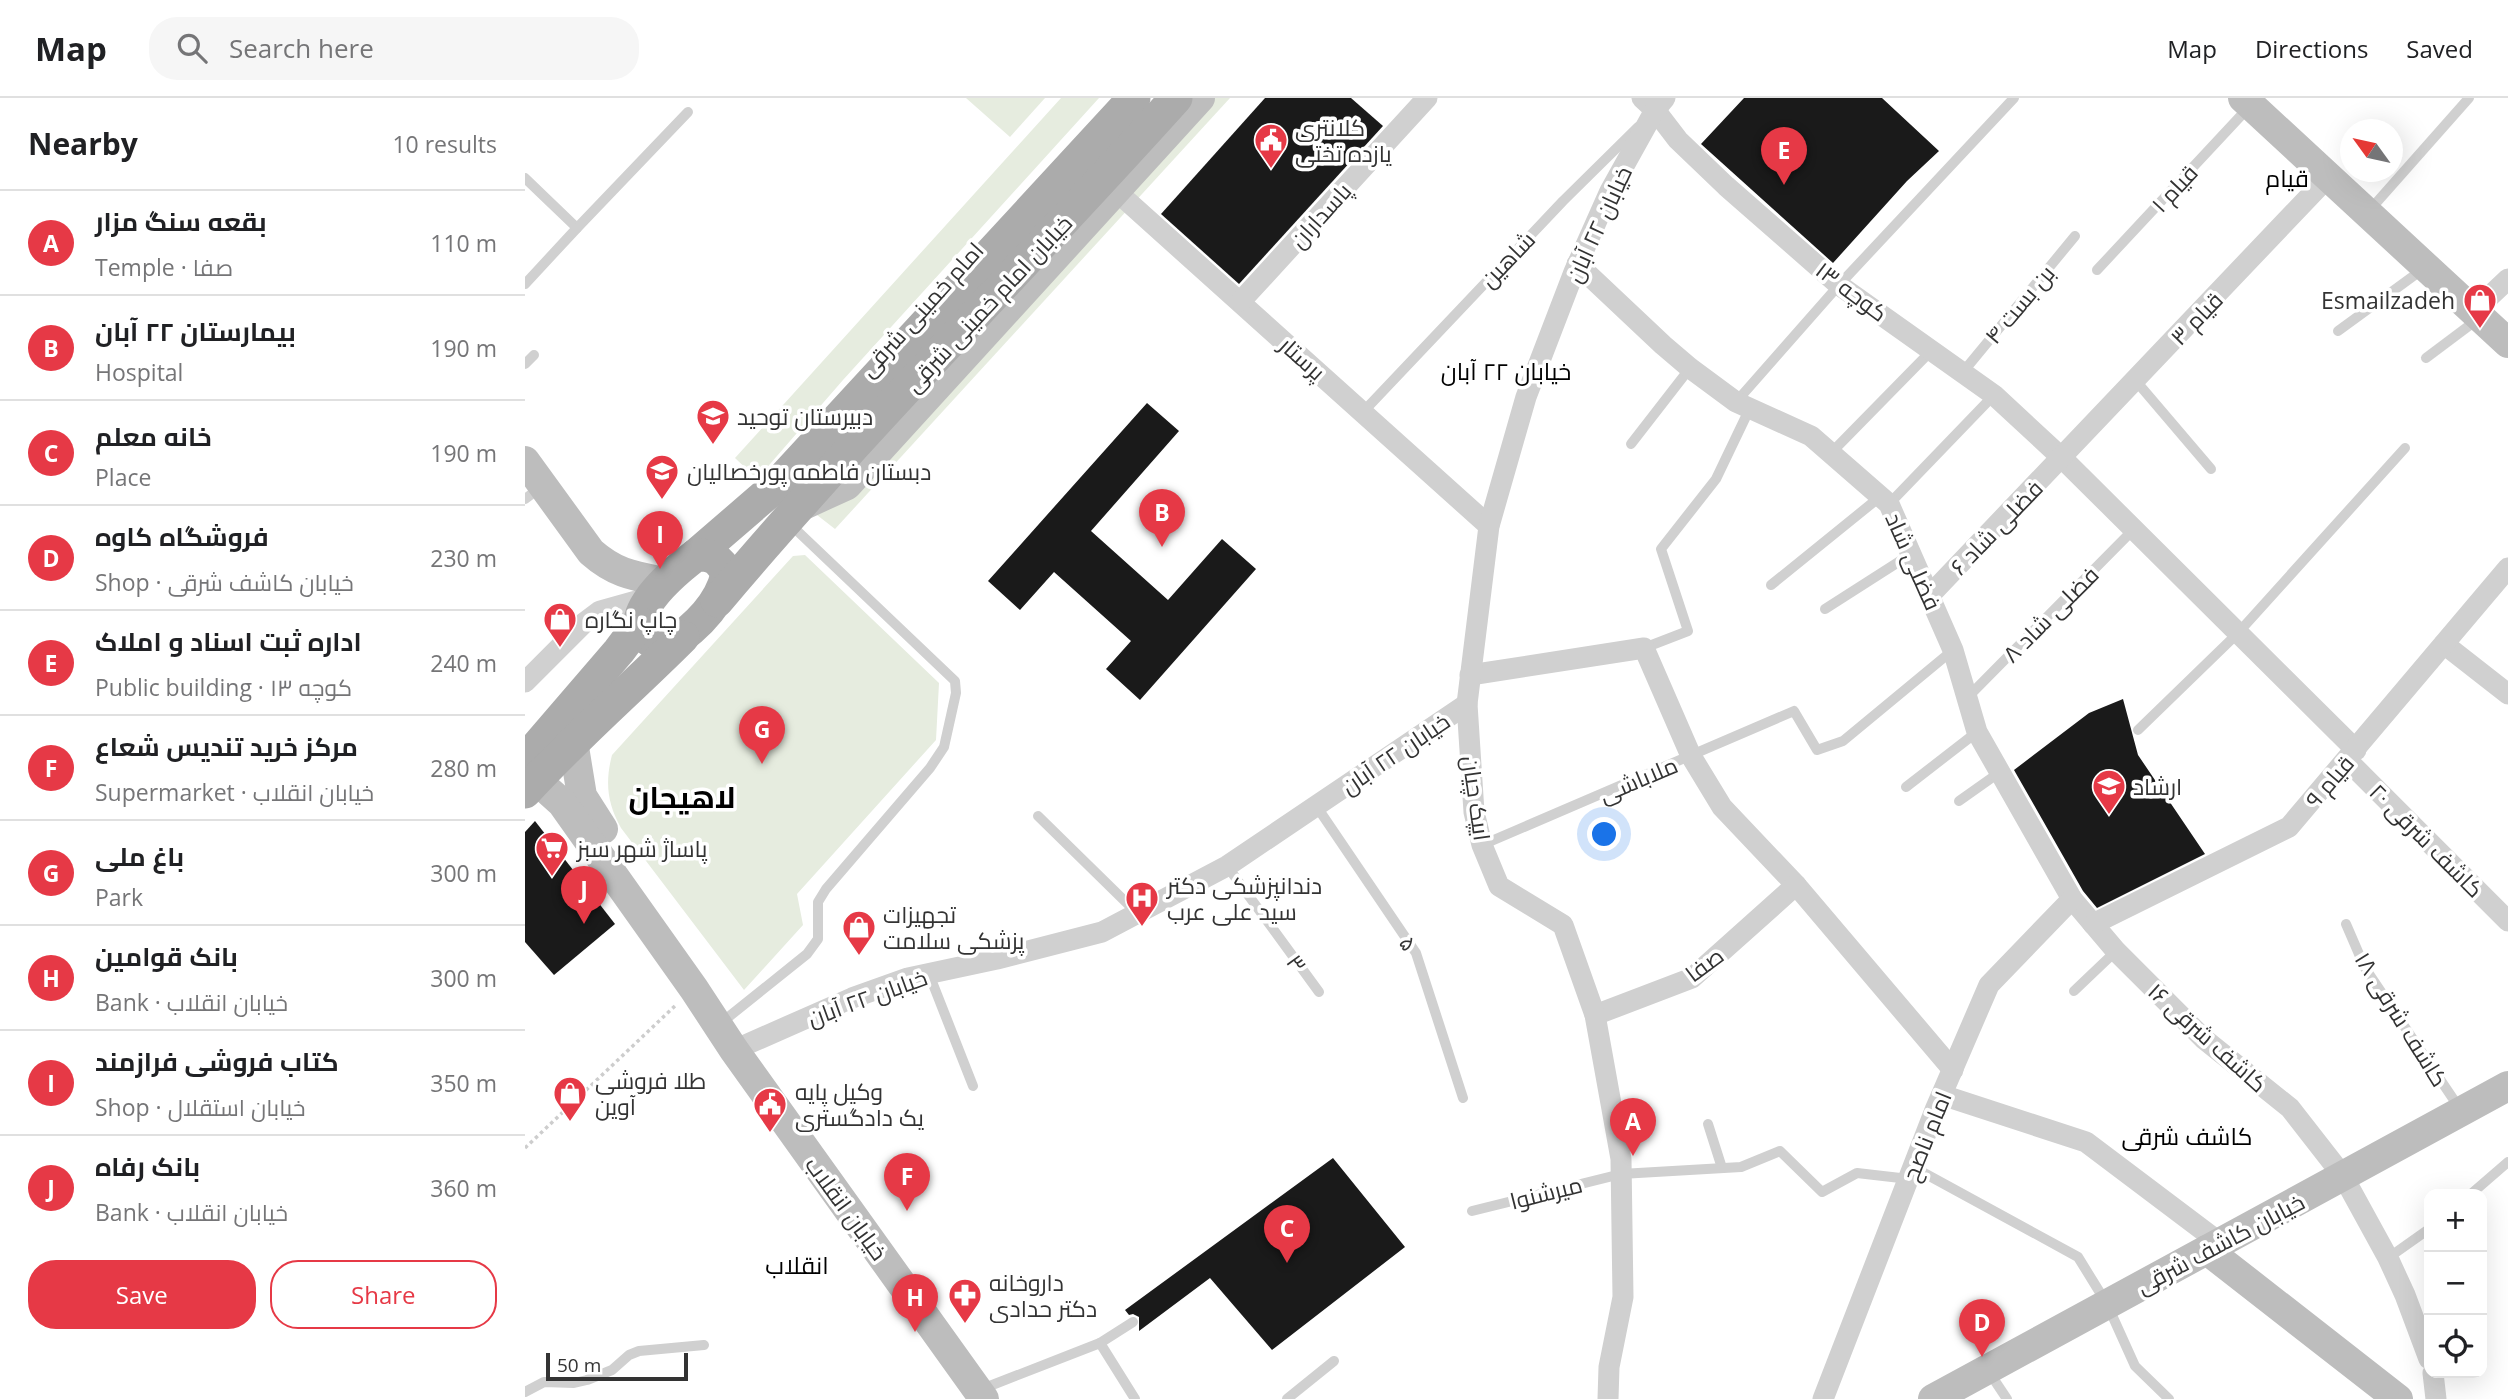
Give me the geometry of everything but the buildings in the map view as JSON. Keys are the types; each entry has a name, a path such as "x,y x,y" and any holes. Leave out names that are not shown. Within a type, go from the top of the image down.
{"main road":[{"name":"امام خمینی شرقی","path":"733,523 752,495 1112,98"},
{"name":"خیابان امام خمینی شرقی","path":"652,601 677,569 776,486 1134,98"},
{"name":"خیابان امام خمینی شرقی","path":"685,635 792,513 1176,98"},
{"path":"792,513 847,485 1200,98"},
{"path":"2247,102 2508,343"},
{"path":"525,461 534,492 591,552 621,573 652,601"},
{"path":"696,555 710,555 722,564 727,574 717,601"},
{"path":"652,601 644,637 654,644 667,647 685,635"},
{"path":"530,764 619,651 652,601"},
{"path":"530,764 573,741 626,694 685,635"},
{"name":"خیابان انقلاب","path":"573,741 582,796 726,1019 734,1051"},
{"name":"خیابان انقلاب","path":"530,764 562,803 694,989 734,1051 981,1395"},
{"name":"خیابان کاشف شرقی","path":"1933,1399 2508,1086"},
{"path":"2221,1242 2241,1275 2398,1399"}],"street":[{"name":"پاسداران","path":"1241,301 1427,98"},
{"name":"کوچه ۱۳","path":"1654,102 1687,149 1839,285 1994,394 2238,633"},
{"name":"خیابان ۲۲ آبان","path":"734,1051 852,998 908,978 1102,932 1227,866 1467,704 1489,526 1526,397 1577,264 1654,102"},
{"name":"قیام ۳","path":"2062,458 2328,177"},
{"name":"پرستار","path":"1117,191 1489,526"},
{"name":"فضلی شاد","path":"1577,264 1690,368 1743,405 1811,436 1885,500 1953,650 1977,732 2071,899"},
{"path":"2477,315 2508,279"},
{"name":"فضلی شاد ۶","path":"1930,595 2062,458"},
{"name":"قیام ۹","path":"2093,924 2289,827 2508,568"},
{"path":"525,682 584,623 600,611 652,601"},
{"name":"کاشف شرقی ۲۰","path":"2238,633 2508,921"},
{"path":"2444,645 2508,694"},
{"path":"1470,675 1644,648 1691,756 1722,807 1797,885 1953,1070"},
{"name":"ایپک چیان","path":"1467,704 1474,812 1482,845 1499,886 1563,925 1595,1015 1621,1159 1623,1297 1609,1367 1608,1399"},
{"name":"صفا","path":"1595,1015 1692,978 1797,885"},
{"name":"کاشف شرقی ۱۶","path":"2071,899 2116,951 2204,1039 2290,1108 2343,1176 2388,1258 2424,1346"},
{"name":"امام ناصح","path":"1823,1399 1942,1095 1989,985 2071,899"},
{"path":"1942,1095 2086,1142 2221,1242"},
{"path":"2434,1378 2436,1399"}],"lane":[{"path":"1644,648 1688,631 1661,549 1716,479 1743,405 1839,285 2014,98"},
{"path":"2367,213 2469,98"},
{"name":"شاهین","path":"1363,412 1654,102"},
{"name":"قیام ۱","path":"2097,270 2247,102"},
{"path":"525,284 688,112"},
{"path":"525,177 577,228"},
{"name":"بن بست ۴","path":"1963,372 2075,236"},
{"path":"2338,331 2426,268"},
{"path":"2426,358 2477,315"},
{"path":"1831,453 1933,349"},
{"path":"525,364 534,355"},
{"path":"1631,444 1690,368"},
{"path":"2136,381 2211,470"},
{"path":"1771,585 1885,500 1994,394"},
{"path":"2139,730 2238,633 2405,448"},
{"path":"726,1019 807,954 818,939 818,902 826,889 930,768 944,747 956,693 955,681 792,513"},
{"name":"فضلی شاد ۸","path":"1967,698 2133,530"},
{"path":"1825,609 1911,554"},
{"name":"ملاباشی","path":"1482,845 1794,711 1817,750 1843,741 1953,650"},
{"path":"1906,787 1977,732"},
{"path":"1959,801 2000,772"},
{"name":"۵","path":"1317,807 1416,953 1463,1098"},
{"path":"1038,816 1138,914"},
{"name":"۳","path":"1227,866 1319,992"},
{"name":"کاشف شرقی ۱۸","path":"2346,923 2365,968 2462,1112"},
{"path":"2074,991 2116,951"},
{"path":"929,974 973,1086"},
{"path":"1708,1124 1721,1168"},
{"name":"میرشنوا","path":"1472,1211 1621,1174 1741,1167 1780,1151 1822,1192 1857,1173 1911,1173"},
{"path":"2477,1189 2508,1163"},
{"path":"1911,1173 2078,1257 2107,1304 2135,1366 2169,1399"},
{"path":"2388,1258 2424,1233"},
{"path":"981,1395 1100,1343 1133,1321"},
{"path":"1100,1343 1135,1399"},
{"path":"525,1392 544,1382 574,1383 587,1380 612,1370 629,1355 639,1351 704,1345"},
{"path":"1287,1399 1334,1361"},
{"path":"1987,1369 2007,1399"}],"path":[{"path":"525,1148 694,989"}],"shaded area":[{"path":"966,98 1045,98 1010,137"},
{"path":"1061,98 1099,98 843,380 757,479 735,458"},
{"path":"1197,98 1230,98 835,529 817,515"},
{"path":"805,555 939,683 936,740 797,894 803,925 744,990 621,828 610,801 610,765 612,755 793,556"}],"place":[{"name":"کلانتری یازده تختی","path":"1271,170"},
{"name":"اداره ثبت اسناد و املاک","path":"1784,185"},
{"name":"Esmailzadeh","path":"2480,330"},
{"name":"دبیرستان توحید","path":"713,446"},
{"name":"دبستان فاطمه پورخصالیان","path":"662,501"},
{"name":"بیمارستان ۲۲ آبان","path":"1162,547"},
{"name":"کتاب فروشی فرازمند","path":"660,569"},
{"name":"چاپ نگاره","path":"560,649"},
{"name":"باغ ملی","path":"762,764"},
{"name":"ارشاد","path":"2109,816"},
{"name":"پاساژ شهر سبز","path":"552,878"},
{"name":"بانک رفاه","path":"584,924"},
{"name":"دندانپزشکی دکتر سید علی عرب","path":"1142,928"},
{"name":"تجهیزات پزشکی سلامت","path":"859,957"},
{"name":"طلا فروشی آوین","path":"570,1123"},
{"name":"وکیل پایه یک دادگستری","path":"770,1134"},
{"name":"بقعه سنگ مزار","path":"1633,1156"},
{"name":"مرکز خرید تندیس شعاع","path":"907,1211"},
{"name":"خانه معلم","path":"1287,1263"},
{"name":"داروخانه دکتر حدادی","path":"965,1325"},
{"name":"بانک قوامین","path":"915,1332"},
{"name":"فروشگاه کاوه","path":"1982,1357"}],"district":[{"name":"قیام","path":"2287,177"},
{"name":"خیابان ۲۲ آبان","path":"1506,370"},
{"name":"لاهیجان","path":"682,796"},
{"name":"کاشف شرقی","path":"2187,1135"},
{"name":"انقلاب","path":"797,1264"}]}
